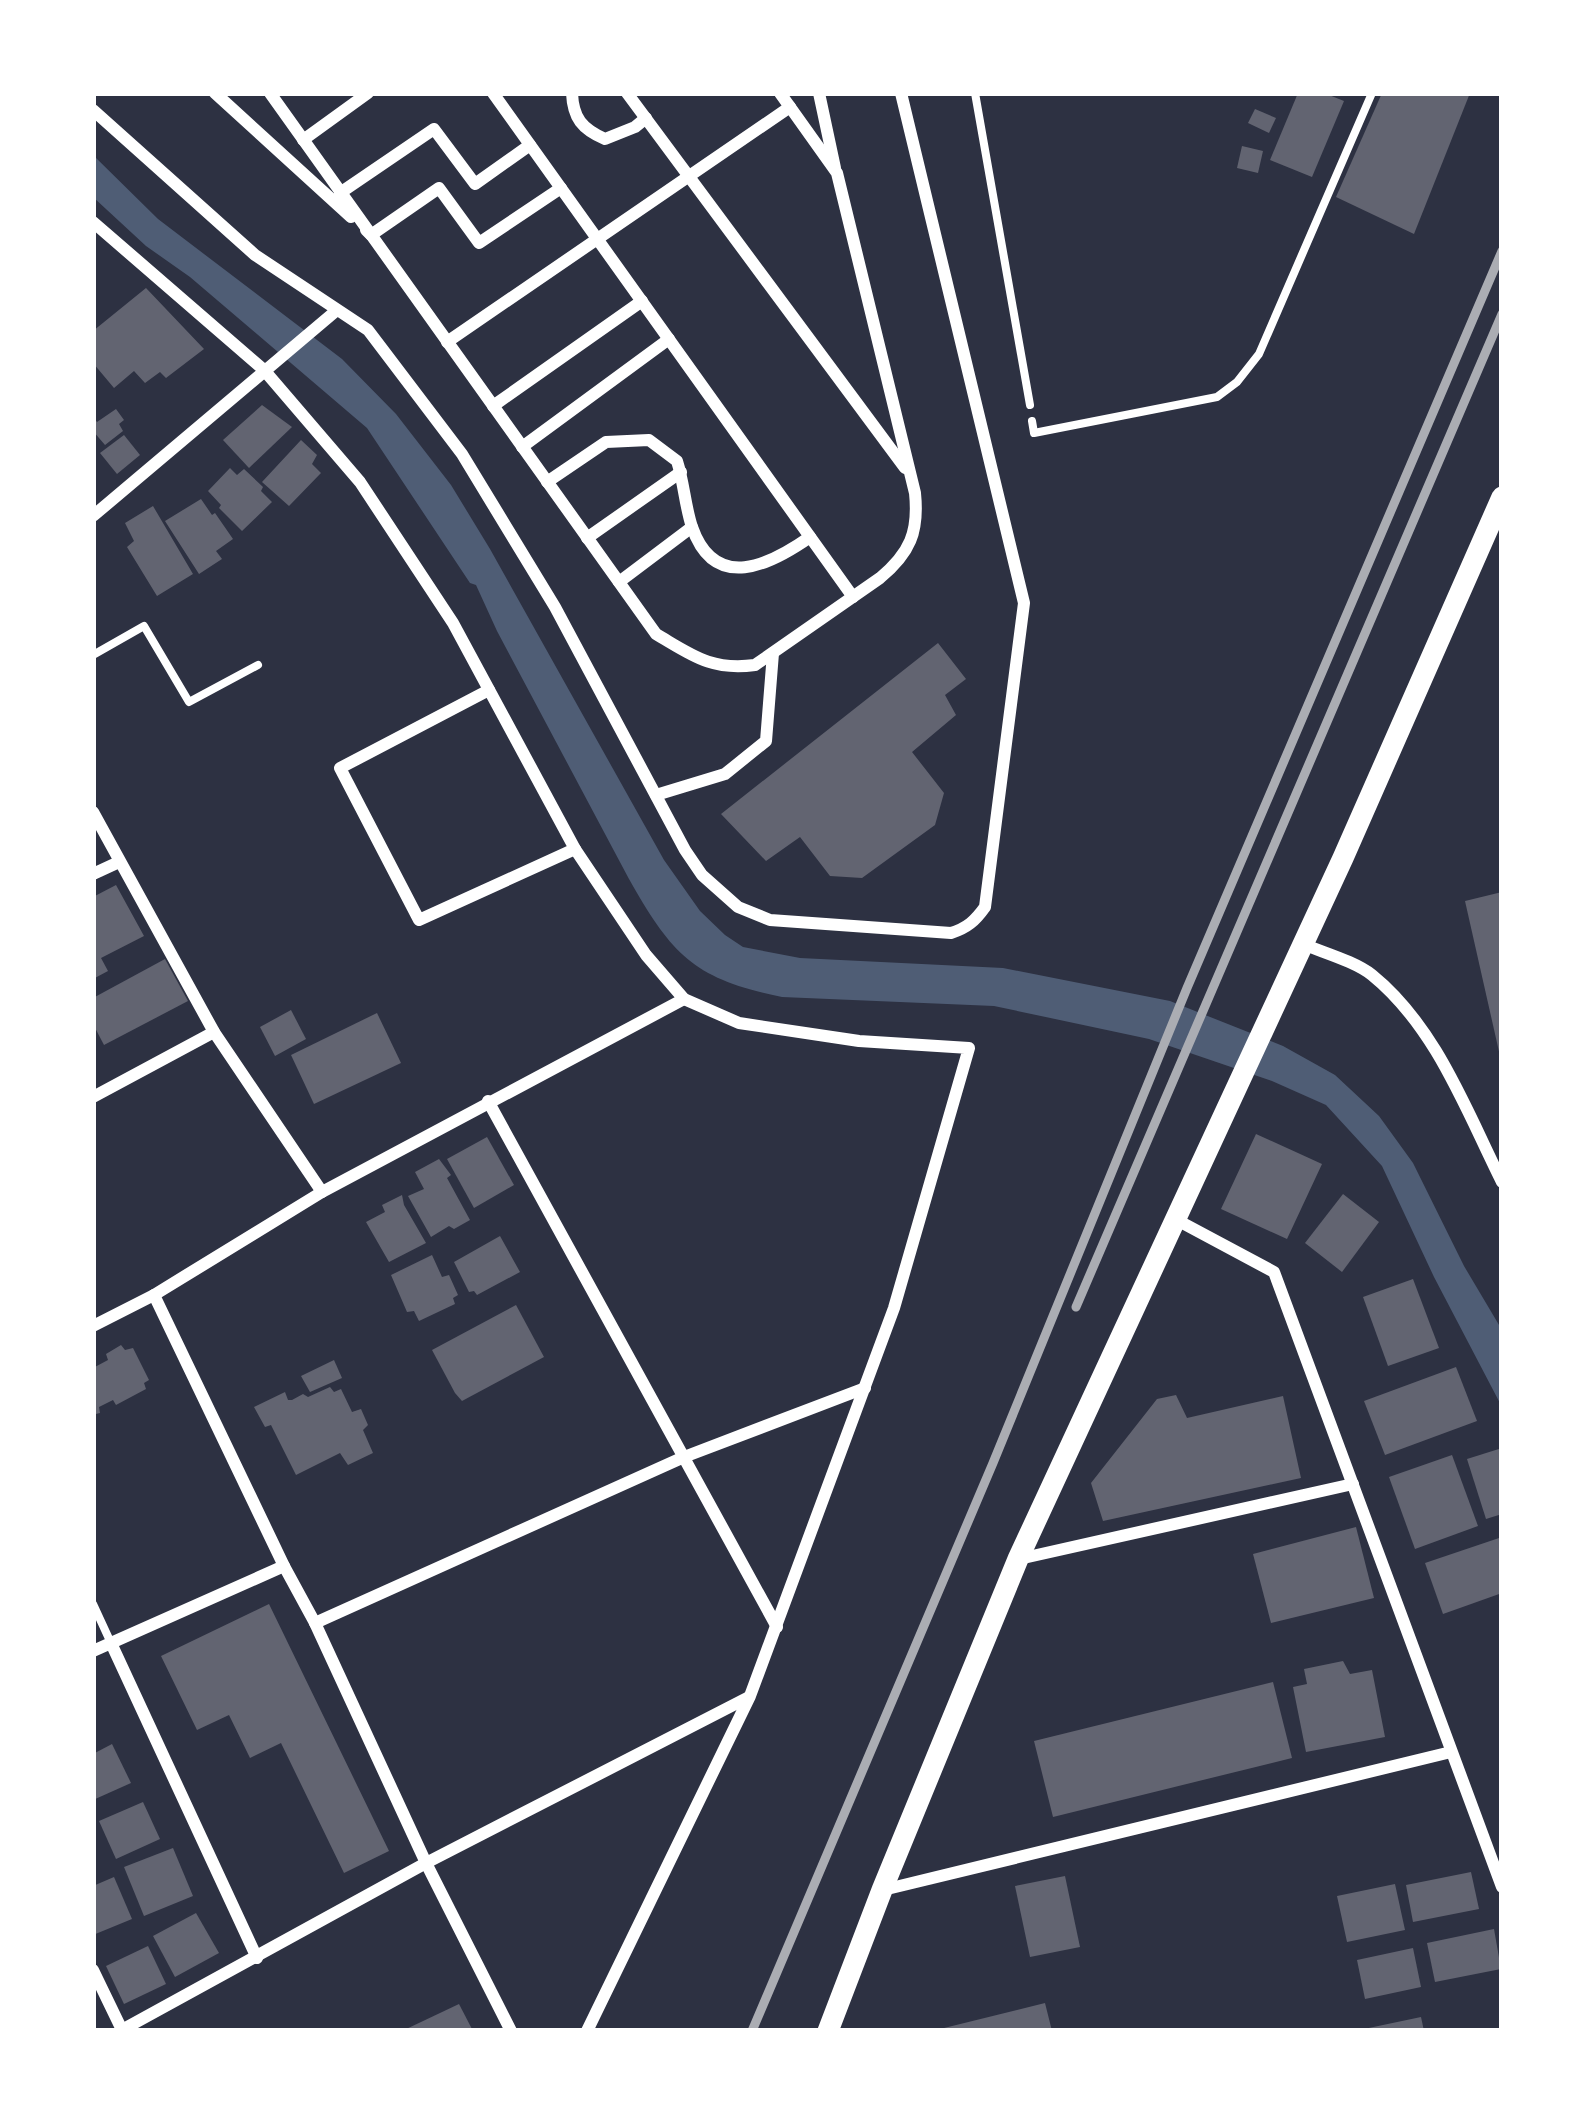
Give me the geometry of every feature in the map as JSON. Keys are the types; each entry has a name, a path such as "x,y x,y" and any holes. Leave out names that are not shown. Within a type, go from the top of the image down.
{"street":[{"path":"215,93 371,235"},
{"path":"269,93 656,634 708,664 732,668 754,665 899,562 912,540 918,516 819,93"},
{"path":"303,140 368,93"},
{"path":"493,93 853,597"},
{"path":"572,93 580,123 605,139 646,118"},
{"path":"628,93 911,477"},
{"path":"780,93 837,173"},
{"path":"93,110 255,255 368,330 462,454 555,607 685,850 703,875 738,907 770,920 951,933 964,929 985,907 1024,603 901,93"},
{"path":"447,342 790,107"},
{"path":"340,193 434,129 475,184 530,145"},
{"path":"371,235 440,188 479,243 561,188"},
{"path":"93,222 264,370 360,482 453,623 575,849 646,955 684,999 739,1023 859,1041 969,1048 894,1308 777,1627 750,1696 586,2031"},
{"path":"493,406 642,301"},
{"path":"93,516 338,310"},
{"path":"522,447 669,340"},
{"path":"547,482 606,442 649,440 677,461 692,527 701,548 716,560 736,568 760,566 810,537"},
{"path":"587,538 681,472"},
{"path":"828,2031 1018,1559 1303,944 1502,497"},
{"path":"619,582 692,527"},
{"path":"656,796 724,774 766,740 773,652"},
{"path":"489,690 340,768 419,920 575,849"},
{"path":"93,812 214,1032 322,1192"},
{"path":"93,874 118,862"},
{"path":"1303,944 1369,973 1410,1015 1438,1054 1502,1182"},
{"path":"93,1326 154,1295 322,1192 684,999"},
{"path":"93,1097 214,1032"},
{"path":"488,1101 777,1627"},
{"path":"1175,1219 1274,1272 1502,1887"},
{"path":"154,1295 511,2031"},
{"path":"315,1623 683,1457 865,1388"},
{"path":"1018,1559 1353,1484"},
{"path":"93,1651 284,1566"},
{"path":"111,1643 257,1958"},
{"path":"93,1970 121,2030 426,1863 750,1696"},
{"path":"882,1890 1451,1752"}],"lane":[{"path":"975,93 1030,406"},
{"path":"93,655 144,626 189,702 258,665"},
{"path":"93,1604 111,1643"}],"path":[{"path":"1030,406 1034,433 1217,397 1237,382 1259,354 1372,93"}],"water":[{"path":"93,155 158,219 342,359 396,414 451,485 490,549 664,860 700,911 725,935 743,947 800,958 1003,968 1170,1001 1283,1046 1335,1075 1379,1116 1413,1163 1502,1330 1502,1407 1382,1166 1326,1105 1272,1081 1149,1039 994,1006 782,997 727,982 689,960 659,927 629,879 476,585 470,583 367,428 93,197"}],"building":[{"path":"1298,93 1324,93 1344,101 1312,177 1270,160"},
{"path":"1382,93 1470,93 1414,234 1336,197"},
{"path":"1255,109 1276,118 1269,133 1248,123"},
{"path":"1242,146 1263,151 1258,173 1237,168"},
{"path":"146,288 204,349 166,378 160,372 145,383 134,371 114,388 93,363 93,331"},
{"path":"262,405 292,427 249,468 223,440"},
{"path":"116,409 124,420 119,424 123,431 105,445 93,431 93,417 97,422"},
{"path":"124,435 140,455 117,474 100,453"},
{"path":"301,440 317,455 312,464 321,473 289,506 262,482"},
{"path":"230,468 237,475 244,469 272,502 242,531 208,491"},
{"path":"201,499 233,539 216,551 222,559 199,574 165,521"},
{"path":"153,506 193,574 157,596 127,547 134,541 125,523"},
{"path":"938,643 966,679 945,695 956,715 912,752 944,793 935,825 862,878 830,876 800,837 766,861 721,814"},
{"path":"116,885 144,936 101,958 108,971 93,979 93,897"},
{"path":"1502,892 1502,1056 1500,1056 1465,901"},
{"path":"165,959 188,1001 104,1045 93,1024 93,998"},
{"path":"291,1010 306,1039 275,1056 260,1027"},
{"path":"377,1013 401,1063 314,1104 291,1055"},
{"path":"1256,1134 1322,1164 1287,1239 1221,1209"},
{"path":"487,1137 514,1185 474,1208 447,1159"},
{"path":"439,1159 470,1220 431,1237 408,1196 424,1189 415,1172"},
{"path":"1343,1194 1379,1222 1342,1272 1305,1243"},
{"path":"402,1195 426,1243 389,1262 366,1222 385,1212 382,1205"},
{"path":"500,1236 520,1272 477,1295 469,1292 454,1262"},
{"path":"432,1255 442,1277 449,1275 458,1295 453,1298 455,1304 419,1321 414,1311 407,1312 391,1275"},
{"path":"1413,1279 1439,1348 1388,1366 1363,1297"},
{"path":"516,1305 544,1357 462,1401 432,1350"},
{"path":"121,1345 125,1350 133,1348 149,1380 144,1383 146,1389 116,1405 113,1400 99,1407 96,1414 93,1368"},
{"path":"334,1360 342,1378 310,1392 301,1376"},
{"path":"1456,1367 1477,1421 1385,1455 1364,1401"},
{"path":"330,1387 334,1392 341,1389 352,1412 361,1409 373,1453 348,1465 340,1453 296,1475 271,1425 265,1427 254,1407 285,1392 292,1400"},
{"path":"1176,1395 1187,1418 1283,1396 1301,1478 1103,1521 1091,1483 1157,1399"},
{"path":"1502,1448 1502,1514 1486,1519 1467,1459"},
{"path":"1452,1455 1478,1526 1415,1549 1389,1477"},
{"path":"1356,1527 1374,1598 1271,1623 1253,1554"},
{"path":"1502,1537 1502,1593 1443,1614 1425,1563"},
{"path":"269,1604 389,1851 344,1873 281,1743 250,1758 229,1715 197,1730 161,1656"},
{"path":"1343,1661 1350,1674 1372,1670 1385,1737 1306,1752 1293,1687 1307,1684 1304,1669"},
{"path":"1273,1682 1292,1758 1053,1817 1034,1741"},
{"path":"112,1744 131,1783 93,1800 93,1754"},
{"path":"143,1802 160,1839 116,1859 99,1821"},
{"path":"173,1848 193,1896 144,1916 124,1867"},
{"path":"1471,1872 1479,1909 1413,1922 1406,1885"},
{"path":"1065,1876 1080,1947 1030,1957 1015,1886"},
{"path":"114,1877 132,1919 93,1935 93,1886"},
{"path":"1395,1884 1405,1930 1347,1942 1337,1896"},
{"path":"196,1913 219,1953 175,1977 153,1936"},
{"path":"1494,1929 1501,1969 1435,1982 1427,1943"},
{"path":"148,1946 166,1984 124,2004 106,1966"},
{"path":"1413,1948 1421,1987 1365,1999 1357,1960"},
{"path":"1045,2003 1052,2031 940,2031 940,2029"},
{"path":"459,2004 473,2031 402,2031"},
{"path":"1421,2017 1424,2031 1364,2029"}],"railway":[{"path":"752,2031 993,1463 1187,988 1502,251"},
{"path":"1076,1307 1502,314"}]}
